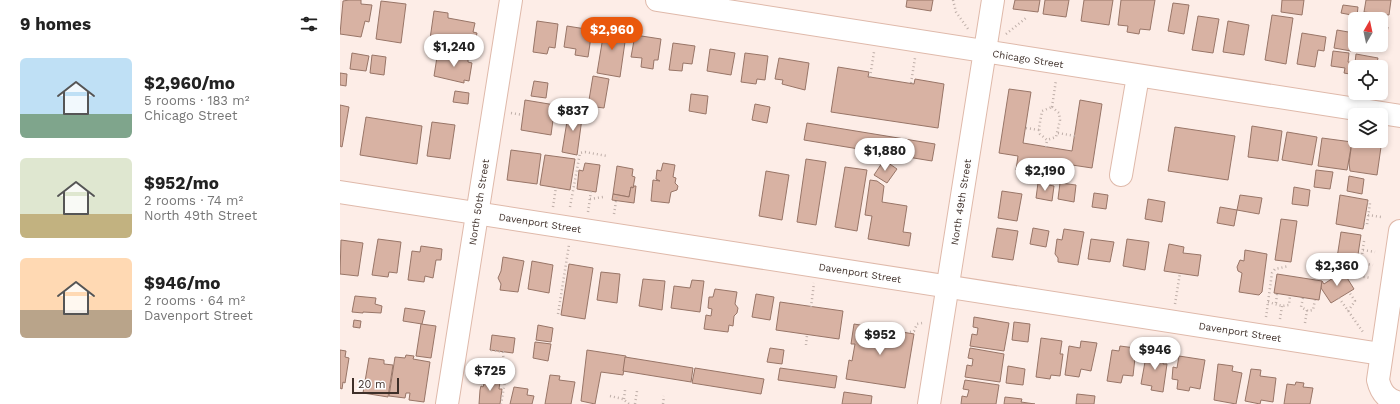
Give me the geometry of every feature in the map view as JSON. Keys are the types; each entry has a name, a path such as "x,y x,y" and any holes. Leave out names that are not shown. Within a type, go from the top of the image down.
{"street":[{"name":"North 50th Street","path":"447,404 511,0"},
{"name":"Chicago Street","path":"657,0 1400,116"},
{"name":"North 49th Street","path":"929,404 993,0"},
{"path":"1121,175 1138,76"},
{"name":"Davenport Street","path":"340,192 1381,354"},
{"path":"1400,231 1395,297 1381,354 1378,376 1380,388 1387,398 1400,403"}],"path":[{"path":"953,0 956,12 968,29"},
{"path":"1005,35 1026,18"},
{"path":"870,77 874,51"},
{"path":"911,83 916,53"},
{"path":"1052,107 1057,75"},
{"path":"1052,107 1060,116 1058,133 1053,139 1047,140 1042,137 1039,130 1042,111 1052,107"},
{"path":"1026,128 1039,130"},
{"path":"1058,133 1075,136"},
{"path":"1046,147 1047,140"},
{"path":"570,207 580,153 585,152 607,156"},
{"path":"552,210 556,187"},
{"path":"588,215 591,191"},
{"path":"614,214 617,195"},
{"path":"590,199 603,197"},
{"path":"1364,224 1367,225 1370,203 1367,203"},
{"path":"1368,215 1381,217"},
{"path":"1360,242 1364,242 1361,263 1358,268 1359,276 1371,278"},
{"path":"558,314 569,245"},
{"path":"1363,250 1375,252"},
{"path":"1358,255 1362,256"},
{"path":"1361,263 1373,265"},
{"path":"1266,317 1272,273 1275,269 1289,266"},
{"path":"1174,307 1180,273"},
{"path":"811,307 815,279"},
{"path":"1348,311 1356,301 1349,292"},
{"path":"1276,303 1277,294"},
{"path":"1268,302 1276,303 1282,306 1289,306 1290,296"},
{"path":"1303,298 1301,307 1307,310 1313,310 1315,300"},
{"path":"1339,298 1362,332"},
{"path":"1280,319 1282,306"},
{"path":"1305,323 1307,310"},
{"path":"910,332 914,330 918,324 922,323"},
{"path":"806,345 807,335"},
{"path":"491,350 503,352 505,381 501,404"},
{"path":"624,399 625,390"},
{"path":"635,404 637,392"},
{"path":"610,396 624,399 629,404"},
{"path":"663,404 664,396"}],"building":[{"path":"361,0 361,4 372,5 369,22 365,21 361,37 340,34 343,1"},
{"path":"907,0 933,0 931,11 906,7"},
{"path":"1015,0 1040,0 1038,12 1013,9"},
{"path":"1045,0 1069,0 1066,17 1043,14"},
{"path":"1084,0 1113,0 1109,25 1081,21"},
{"path":"1121,0 1155,0 1150,30 1140,29 1139,34 1127,32 1128,26 1118,25"},
{"path":"1282,0 1304,0 1302,15 1281,12"},
{"path":"1366,0 1391,0 1389,15 1388,12 1364,12"},
{"path":"381,1 406,4 401,43 376,39"},
{"path":"1173,3 1189,5 1184,34 1168,31"},
{"path":"1343,5 1358,7 1357,12 1348,12 1348,14 1341,13"},
{"path":"434,11 448,13 448,18 475,23 473,32 477,33 474,47 430,39"},
{"path":"1272,15 1293,18 1286,64 1265,60"},
{"path":"1198,16 1219,19 1213,53 1192,50"},
{"path":"537,21 558,24 555,48 549,47 547,54 533,52"},
{"path":"1228,21 1249,25 1244,55 1223,52"},
{"path":"605,25 627,28 620,77 597,73"},
{"path":"567,26 592,30 588,57 575,55 576,49 564,47"},
{"path":"1337,30 1348,32 1348,50 1334,48"},
{"path":"1302,33 1326,37 1324,51 1318,50 1315,67 1297,64"},
{"path":"635,35 661,39 658,60 654,60 653,69 641,67 642,58 631,57"},
{"path":"673,43 695,46 692,64 683,63 682,71 669,70"},
{"path":"710,49 735,53 731,75 707,71"},
{"path":"1333,51 1349,53 1348,74 1344,73 1345,68 1331,66"},
{"path":"352,53 369,56 366,71 350,69"},
{"path":"745,53 768,56 765,80 757,79 756,84 741,82"},
{"path":"448,54 468,57 468,62 472,63 469,81 464,80 464,83 434,76 437,57 447,58"},
{"path":"1356,54 1378,58 1378,60 1355,60"},
{"path":"372,55 386,57 384,75 370,73"},
{"path":"779,58 809,63 805,90 782,84 783,80 775,79"},
{"path":"838,67 869,72 868,77 914,84 915,79 944,84 938,128 831,112"},
{"path":"340,73 347,74 346,86 340,85"},
{"path":"593,76 609,79 604,108 588,106"},
{"path":"534,81 548,83 546,98 531,96"},
{"path":"1009,89 1031,92 1023,143 1072,151 1080,100 1102,104 1092,168 1072,165 1070,178 1016,170 1018,156 999,153"},
{"path":"455,91 469,93 468,104 453,102"},
{"path":"691,94 708,96 706,114 689,111"},
{"path":"525,100 555,105 551,135 521,130"},
{"path":"755,104 770,107 767,123 752,120"},
{"path":"340,105 349,107 342,147 340,146"},
{"path":"569,109 583,111 577,155 562,152"},
{"path":"366,117 422,126 417,164 360,155"},
{"path":"432,122 455,125 450,159 427,156"},
{"path":"807,123 935,144 932,161 804,140"},
{"path":"1252,126 1282,131 1278,161 1248,157"},
{"path":"1175,127 1235,136 1228,180 1168,171"},
{"path":"1287,132 1317,137 1312,165 1282,160"},
{"path":"1322,138 1348,141 1348,148 1351,148 1347,170 1318,166"},
{"path":"1351,148 1381,148 1377,175 1350,171 1349,163"},
{"path":"511,150 541,154 537,184 507,180"},
{"path":"545,155 575,159 570,190 540,185"},
{"path":"806,159 826,162 816,225 797,222"},
{"path":"884,160 897,169 887,183 874,175"},
{"path":"585,163 600,165 596,192 577,189 579,170 583,171"},
{"path":"663,163 675,165 673,177 676,178 675,183 678,186 677,190 671,192 669,203 651,201 653,180 660,181 656,179 657,170 661,171"},
{"path":"617,166 633,169 632,176 635,177 633,188 631,187 629,197 613,194"},
{"path":"845,167 867,170 857,231 835,227"},
{"path":"1316,170 1333,172 1330,189 1314,187"},
{"path":"766,171 789,175 782,220 759,216"},
{"path":"1349,176 1364,179 1362,194 1347,191"},
{"path":"870,180 877,181 884,186 882,202 907,206 903,232 911,233 909,246 868,239 872,216 865,215"},
{"path":"1038,183 1054,186 1052,201 1036,198"},
{"path":"1060,183 1076,185 1074,202 1058,199"},
{"path":"636,186 634,203 612,200 613,194 629,197 631,187 633,188"},
{"path":"1294,187 1310,190 1308,206 1292,204"},
{"path":"1002,191 1022,194 1017,221 998,218"},
{"path":"1094,193 1108,195 1106,209 1092,207"},
{"path":"1240,195 1262,198 1259,214 1237,210"},
{"path":"1340,195 1368,200 1363,229 1336,224"},
{"path":"1148,199 1165,202 1162,222 1145,219"},
{"path":"1220,207 1237,210 1234,226 1217,223"},
{"path":"1281,219 1297,221 1291,262 1275,260"},
{"path":"997,228 1018,231 1013,260 992,257"},
{"path":"1033,228 1049,231 1046,247 1030,244"},
{"path":"1064,229 1084,232 1078,265 1058,262 1058,258 1055,254 1057,239 1062,240"},
{"path":"1341,232 1361,235 1355,274 1335,271"},
{"path":"378,239 401,242 397,273 389,272 388,277 372,275"},
{"path":"1091,239 1114,242 1110,262 1088,259"},
{"path":"1127,239 1149,242 1145,270 1123,266"},
{"path":"341,240 363,243 358,276 340,274"},
{"path":"1169,244 1184,247 1183,253 1201,255 1198,276 1164,271"},
{"path":"421,246 442,249 441,260 436,260 433,278 425,276 424,282 408,280 412,251 420,252"},
{"path":"1245,250 1267,254 1262,292 1259,295 1239,292 1242,273 1238,271 1237,267 1240,260 1244,261"},
{"path":"503,257 524,261 518,292 500,290 501,284 498,278 501,271"},
{"path":"532,261 553,265 549,293 528,289"},
{"path":"569,264 593,268 585,319 561,315"},
{"path":"601,272 620,274 617,303 597,300"},
{"path":"1342,272 1354,289 1331,303 1321,288 1322,281 1324,284"},
{"path":"1277,274 1322,281 1319,300 1274,293"},
{"path":"643,279 665,281 662,310 639,306"},
{"path":"692,280 704,281 700,312 671,308 674,286 690,288"},
{"path":"715,289 737,292 735,304 738,308 737,313 734,316 733,326 729,325 728,332 704,329 706,315 711,316 712,309 708,308 709,297 713,297"},
{"path":"756,294 774,297 770,320 752,317"},
{"path":"355,296 376,298 375,304 382,306 381,313 352,312"},
{"path":"780,302 843,311 839,339 776,330"},
{"path":"405,308 425,311 422,324 403,321"},
{"path":"974,317 1009,323 1004,351 970,346 972,334 977,335 978,328 973,327"},
{"path":"354,320 361,321 360,328 353,327"},
{"path":"1014,322 1030,324 1028,342 1012,340"},
{"path":"421,324 436,326 431,358 416,356"},
{"path":"854,324 914,334 905,388 846,379 849,360 852,361 855,344 851,344"},
{"path":"538,325 553,328 551,342 536,340"},
{"path":"492,335 515,338 513,353 490,350"},
{"path":"1041,338 1062,341 1060,354 1063,354 1060,376 1051,375 1050,379 1036,377"},
{"path":"1081,341 1097,343 1091,371 1081,369 1079,377 1065,375 1069,346 1080,348"},
{"path":"535,342 551,344 548,361 533,358"},
{"path":"1120,346 1135,348 1133,357 1135,358 1133,376 1123,375 1121,383 1107,381 1112,350 1119,351"},
{"path":"770,348 784,350 782,364 767,362"},
{"path":"970,348 1004,354 1000,382 965,377 967,365 972,366 973,359 968,358"},
{"path":"340,350 346,351 345,357 349,358 345,383 343,382 342,389 340,388"},
{"path":"587,350 626,356 623,375 601,372 595,404 581,401"},
{"path":"1147,351 1165,354 1163,364 1167,364 1163,392 1151,390 1152,386 1141,384"},
{"path":"406,355 414,356 413,359 430,362 424,402 409,400 410,393 406,393 405,398 389,396 395,357 405,358"},
{"path":"1179,356 1205,360 1200,389 1190,387 1189,391 1177,389 1178,380 1172,379 1173,367 1177,368"},
{"path":"625,357 693,368 691,382 623,371"},
{"path":"369,358 384,360 384,364 393,365 388,397 363,393"},
{"path":"1218,364 1233,366 1232,371 1242,373 1236,404 1214,400"},
{"path":"1008,366 1025,369 1023,385 1006,383"},
{"path":"695,368 764,379 761,394 692,383"},
{"path":"780,368 837,376 835,388 778,380"},
{"path":"1251,369 1261,370 1260,376 1276,378 1273,402 1261,400 1260,404 1245,401"},
{"path":"487,374 494,375 493,381 500,382 499,389 502,389 500,404 479,404 481,386 483,387"},
{"path":"550,375 560,376 559,380 575,382 571,404 545,404"},
{"path":"965,380 999,385 996,404 961,404 962,396 967,397 969,390 963,389"},
{"path":"1296,382 1304,383 1303,387 1313,388 1310,404 1284,404 1287,384 1295,385"},
{"path":"514,387 528,389 527,395 534,396 532,404 510,404"},
{"path":"844,392 872,396 871,404 842,404"},
{"path":"1077,394 1095,396 1094,404 1076,404"},
{"path":"1005,397 1022,399 1021,402 1035,404 1004,404"}]}
